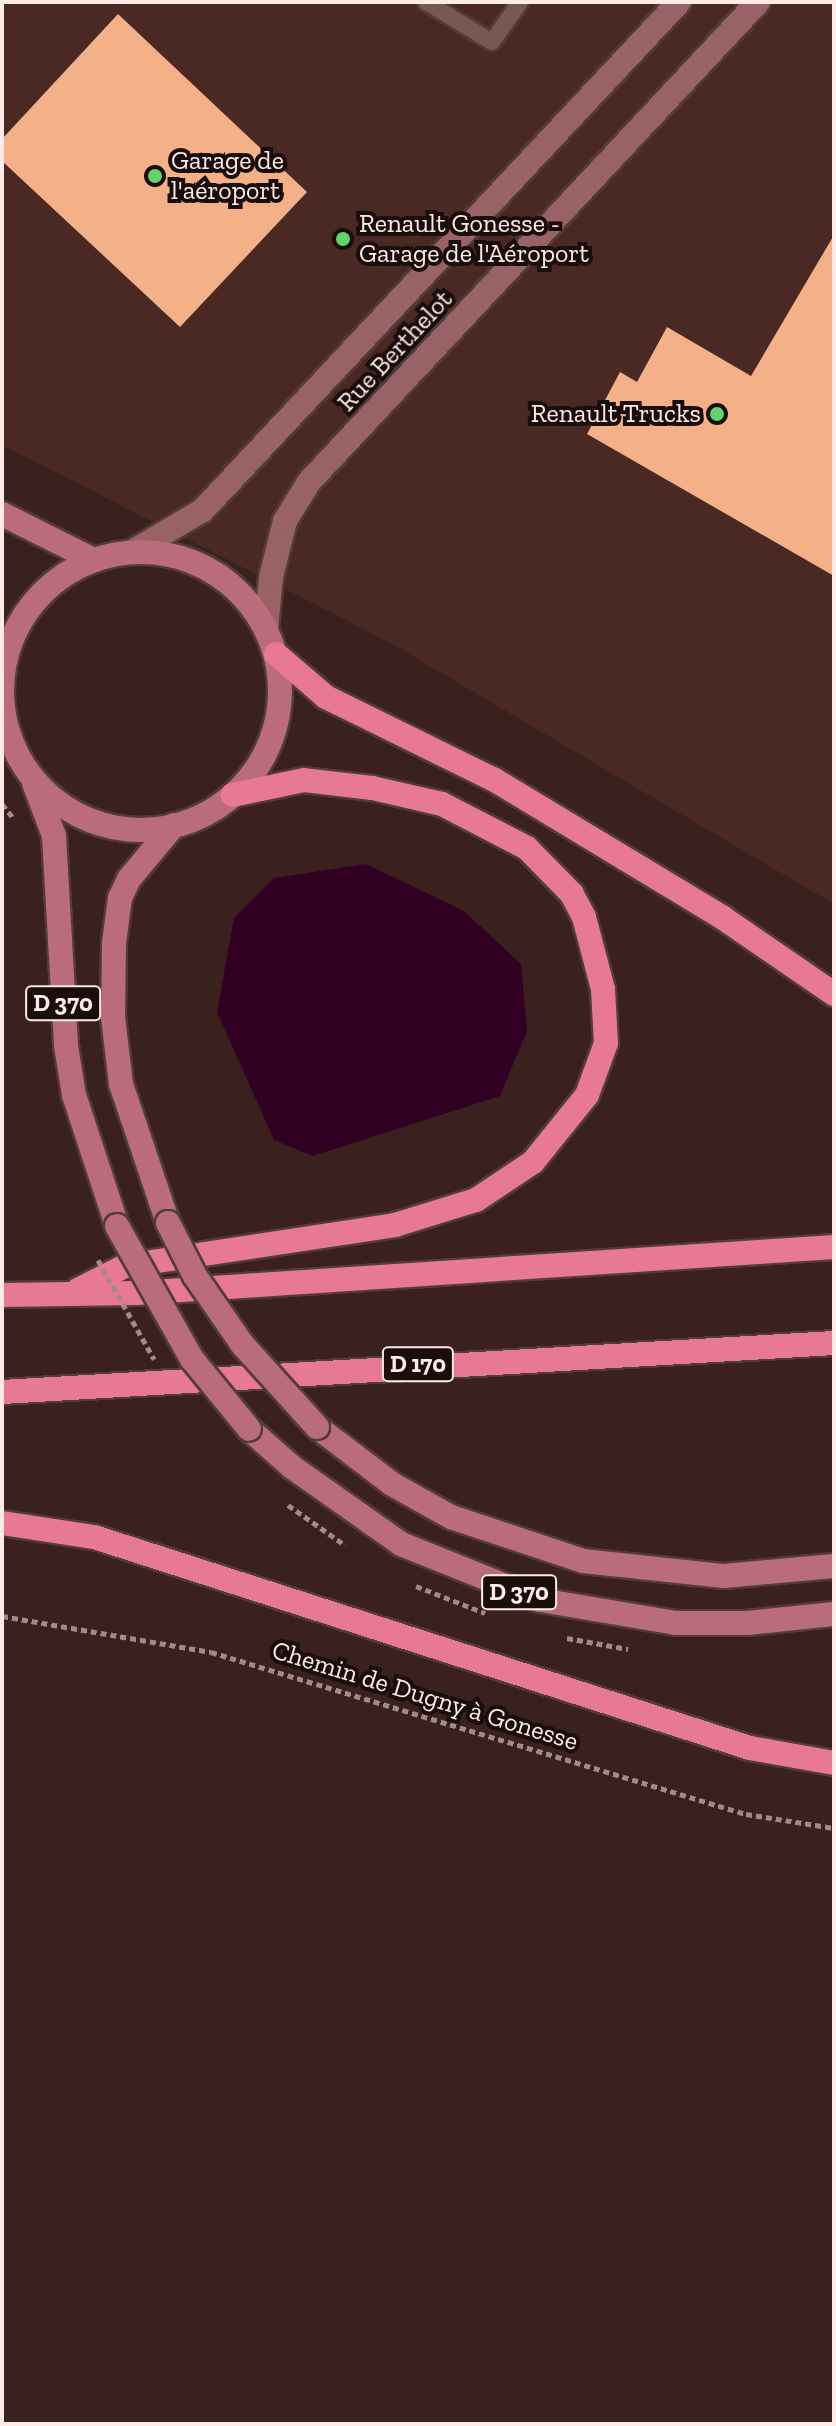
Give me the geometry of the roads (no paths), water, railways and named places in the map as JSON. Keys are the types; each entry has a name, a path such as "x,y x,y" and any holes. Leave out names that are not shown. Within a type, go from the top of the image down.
{"highway":[{"path":"276,654 326,697 493,779 723,918 834,994"},
{"path":"78,1290 125,1266 395,1225 476,1200 533,1162 587,1095 606,1043 603,989 584,917 572,894 527,848 442,804 372,788 304,780 233,795"},
{"path":"2,1295 78,1290 137,1293 834,1247"},
{"name":"D 170","path":"2,1392 834,1343"},
{"path":"2,1523 94,1537 750,1748 834,1763"}],"main road":[{"name":"Rue Berthelot","path":"132,552 203,510 679,2"},
{"name":"Rue Berthelot","path":"266,629 271,577 285,521 302,491 758,2"},
{"path":"2,514 94,560"},
{"path":"132,552 173,556 211,571 243,596 266,629 276,654 277,720 261,761 233,795 174,825 135,829 96,822 61,804 32,777 6,724 3,662 18,626 35,601 58,580 94,560 132,552"},
{"name":"D 370","path":"32,777 54,836 66,1046 74,1095 117,1226 192,1359 249,1429 292,1467 401,1544 468,1575 540,1600 676,1623 747,1623 834,1614"},
{"name":"D 370","path":"174,825 129,879 120,898 114,943 113,1017 121,1084 168,1223 195,1276 242,1344 317,1427 392,1484 451,1517 583,1561 724,1576 834,1566"}],"lane":[{"path":"426,2 492,42 520,2"}],"place":[{"name":"Garage de l'aéroport","path":"155,176"},
{"name":"Renault Gonesse - Garage de l'Aéroport","path":"343,239"},
{"name":"Renault Trucks","path":"717,414"}]}
